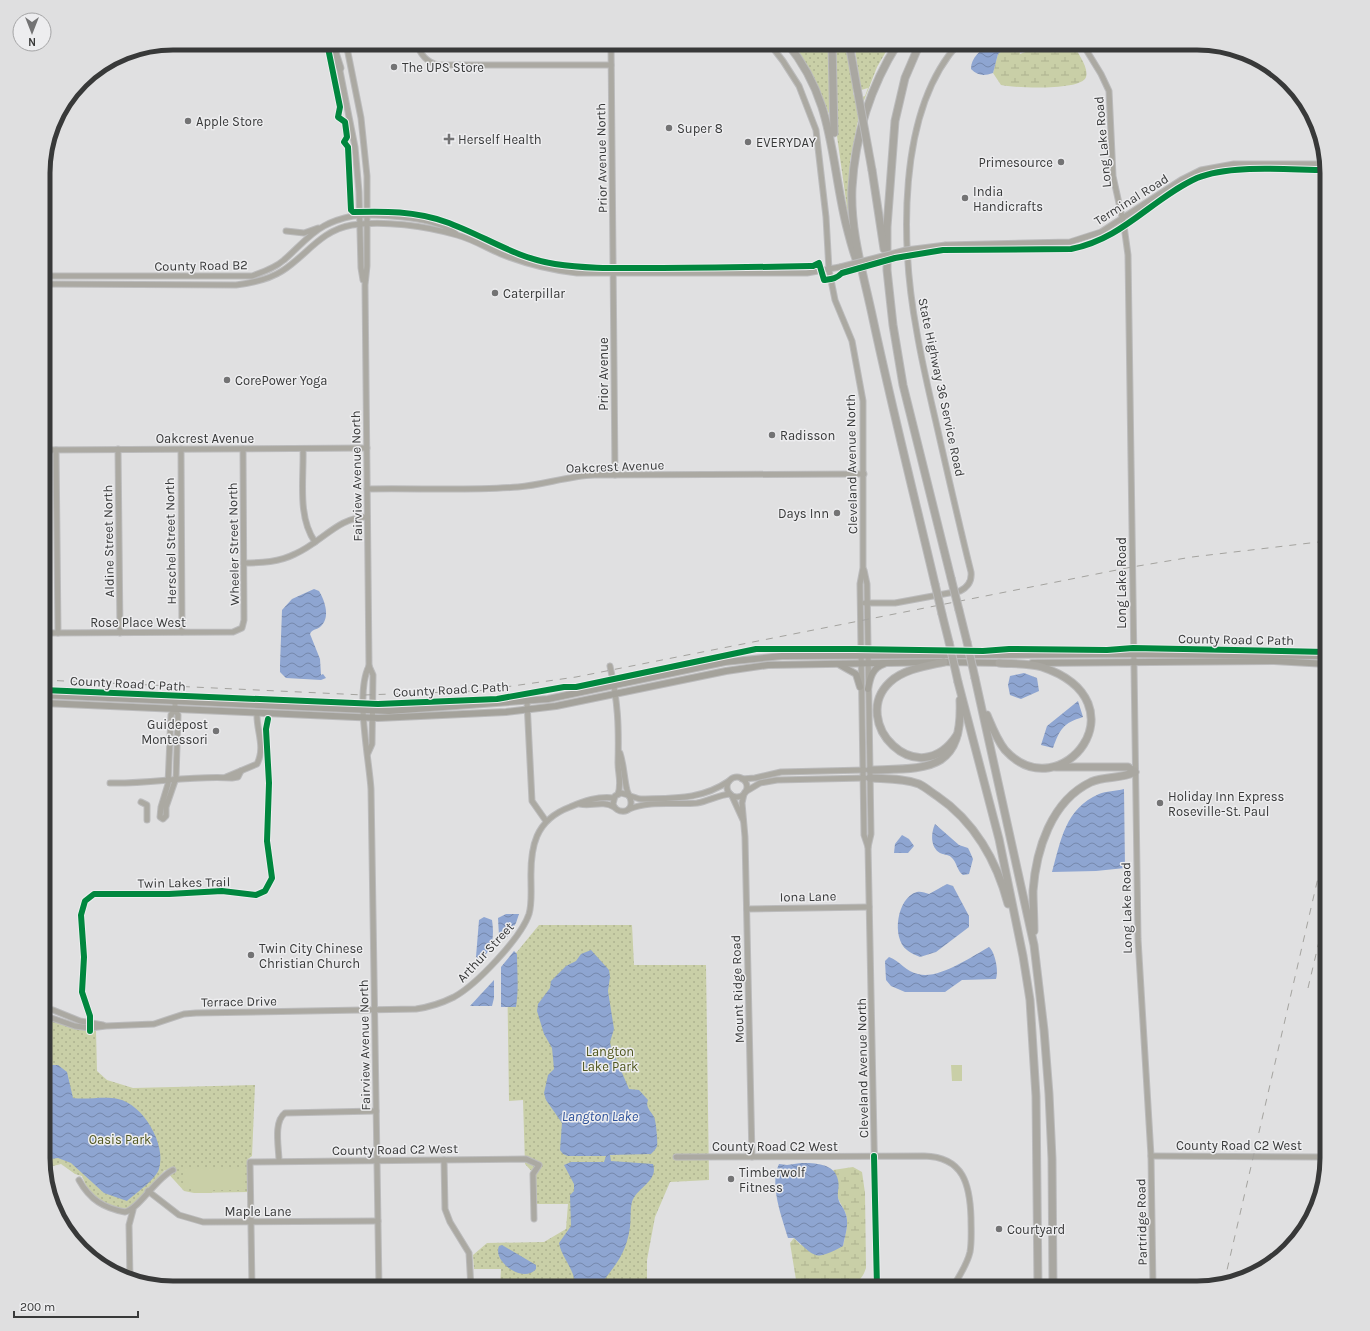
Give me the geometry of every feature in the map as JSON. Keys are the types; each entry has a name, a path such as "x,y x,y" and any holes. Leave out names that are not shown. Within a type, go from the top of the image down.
{"highway":[{"path":"334,50 340,68"},
{"path":"792,50 807,72 819,97 829,127 846,224 877,339"},
{"path":"832,50 832,111 838,174"},
{"path":"849,50 872,170 903,385 967,642 1034,945"},
{"path":"894,50 880,75 866,108 857,143 852,206 855,235 877,339 942,614 999,839 1023,956 1030,1000 1036,1077 1038,1281"},
{"path":"887,270 887,227 895,121 905,78 917,50"},
{"path":"944,662 907,671 890,682 880,699 878,718 882,731 889,742 899,751 910,756 926,757 938,754 948,748 957,735"},
{"path":"999,663 1039,666 1049,670 1078,688 1086,699 1091,720 1086,741 1078,753 1068,761 1046,767"},
{"path":"866,770 919,768 932,765 947,754 954,744 960,724 959,685"},
{"path":"980,701 996,736 1004,749 1022,762 1046,767 1128,768 1135,772"},
{"path":"1053,1281 1052,1159 1044,1030 1034,945 1033,906 1035,876 1041,849 1055,815 1073,794 1096,780 1128,775 1135,772"},
{"path":"866,778 901,780 920,785 945,801 972,829 988,853 1001,880 1023,956"}],"main road":[{"path":"1287,654 1287,661"},
{"path":"50,695 389,711 527,702 725,662 753,658 805,655 1287,654 1320,656"},
{"path":"50,703 372,717 457,715 506,712 556,706 741,668 782,664 1287,661 1320,663"},
{"path":"837,663 856,674 860,687"},
{"path":"868,689 874,670 881,665 892,663"}],"street":[{"name":"Fairview Avenue North","path":"337,50 354,143 360,224 361,268 364,284 369,666 373,675 372,744 368,753"},
{"name":"Fairview Avenue North","path":"347,50 363,130 367,176 367,266 364,284"},
{"path":"419,50 425,58 438,65 611,65"},
{"name":"Prior Avenue North","path":"611,50 613,273"},
{"name":"Cleveland Avenue North","path":"774,50 799,86 816,130 826,217 829,270 835,300 852,341 862,390 864,474 863,568 860,584 860,687 866,770"},
{"name":"State Highway 36 Service Road","path":"860,603 895,603 960,591 967,587 971,580 969,565 916,333 911,291 908,238 910,175 919,116 934,78 954,50"},
{"name":"Long Lake Road","path":"1086,50 1101,74 1109,91 1113,176 1123,218 1128,255 1132,662 1138,967 1151,1156"},
{"name":"Terminal Road","path":"829,270 906,250 946,245 1070,242 1100,232 1181,180 1201,170 1234,164 1319,164"},
{"name":"County Road B2","path":"50,276 252,276 283,261 321,228 338,220 359,216 402,217 420,220 442,226 457,235 531,265 574,273 807,273 829,270"},
{"name":"County Road B2","path":"50,284 236,285 258,282 284,270 326,235 344,227 360,224 404,225 457,235"},
{"path":"286,231 305,233 321,228"},
{"name":"Prior Avenue","path":"613,273 615,475"},
{"path":"78,277 78,285"},
{"path":"303,448 304,518 309,532 315,542"},
{"name":"Oakcrest Avenue","path":"50,450 367,448"},
{"name":"Aldine Street North","path":"118,449 120,633"},
{"name":"Herschel Street North","path":"181,449 182,632"},
{"name":"Wheeler Street North","path":"233,632 242,628 244,622 243,449"},
{"path":"56,450 58,633"},
{"name":"Oakcrest Avenue","path":"367,489 506,488 534,485 574,476 864,474"},
{"path":"244,563 266,562 286,558 315,542 349,519 367,517"},
{"name":"Cleveland Avenue North","path":"863,568 867,584 868,689 866,778 871,834 868,847 877,1281"},
{"name":"Rose Place West","path":"50,633 233,632"},
{"name":"Fairview Avenue North","path":"369,666 365,674 364,716 365,744 368,753 371,789 379,1281"},
{"path":"610,666 616,693 620,750 631,802 628,810"},
{"path":"175,709 178,715 176,778 166,807 166,816 163,819 160,816 161,807 169,779 170,715 175,709 176,701"},
{"path":"527,702 532,801 535,808 546,821 566,808 580,804 585,800 616,796 623,793 639,799 694,797 711,792 735,777 742,779 755,778 781,772 866,770"},
{"path":"110,783 133,784 176,778 238,777 241,772 257,764 260,757 260,731 257,713"},
{"path":"614,807 616,796 620,787 618,764 620,750"},
{"path":"580,804 602,803 614,807 620,812 646,804 700,802 718,796 731,795 738,797 760,783 777,780 866,778"},
{"path":"742,779 746,784 745,793"},
{"path":"729,781 727,788 731,795"},
{"name":"Mount Ridge Road","path":"745,793 742,801 747,909 752,1157"},
{"name":"Mount Ridge Road","path":"731,795 743,821"},
{"path":"141,802 148,805 147,820"},
{"name":"Arthur Street","path":"374,1009 428,1007 454,997 474,982 514,940 522,930 529,914 531,898 532,848 546,821"},
{"name":"Iona Lane","path":"747,909 870,907"},
{"name":"Terrace Drive","path":"50,1017 80,1027 90,1028 154,1024 184,1014 196,1013 374,1009"},
{"name":"Terrace Drive","path":"50,1010 80,1022 106,1026"},
{"path":"279,1161 279,1120 283,1115 290,1112 376,1111"},
{"name":"County Road C2 West","path":"1151,1156 1320,1157"},
{"name":"Partridge Road","path":"1151,1156 1153,1281"},
{"name":"County Road C2 West","path":"676,1157 937,1157 955,1167 964,1177 970,1198 971,1245 968,1260 956,1281"},
{"path":"444,1160 445,1209 450,1222 469,1252 471,1281"},
{"name":"County Road C2 West","path":"251,1222 250,1162 279,1161 526,1160 539,1165 533,1174 534,1218"},
{"path":"79,1180 92,1198 103,1206 129,1212 167,1173 173,1170"},
{"name":"Maple Lane","path":"148,1192 171,1211 188,1218 212,1222 378,1221"},
{"path":"130,1273 129,1225 130,1214 136,1205"},
{"path":"118,1210 125,1215 129,1225"},
{"path":"251,1222 252,1281"}],"green space":[{"path":"795,50 829,50 830,116 819,90"},
{"path":"835,50 847,50 854,91 853,94 856,98 859,115 850,161 849,222 837,136"},
{"path":"855,50 887,50 877,67 863,103 862,97 865,96 868,88 861,90"},
{"path":"1003,50 1019,50 1020,54 1031,50 1076,50 1086,69 1086,77 1082,81 1073,85 1019,87 1001,85 993,73 998,54"},
{"name":"Langton Lake Park","path":"539,925 632,925 634,965 706,965 709,1180 670,1182 655,1217 647,1260 647,1281 500,1281 501,1269 474,1269 473,1255 487,1243 544,1242 566,1229 568,1204 536,1204 536,1176 525,1164 523,1100 509,1101 507,964"},
{"name":"Oasis Park","path":"50,1020 77,1029 96,1031 97,1071 107,1080 133,1088 255,1085 252,1156 248,1159 248,1192 194,1193 184,1191 165,1170 130,1209 125,1210 107,1206 97,1199 88,1188 82,1176 75,1174 61,1164 50,1167"},
{"path":"951,1065 962,1065 962,1081 952,1081"},
{"path":"184,1167 243,1167 244,1190 212,1190 212,1193 195,1193 193,1189 185,1189"},
{"path":"853,1167 862,1172 865,1193 866,1268 864,1274 858,1281 796,1281 790,1243 794,1238 801,1245 843,1246 847,1229 847,1220 837,1195 837,1180 833,1170"}],"water":[{"path":"981,50 1003,50 998,54 993,73 987,75 979,74 971,69 971,65 977,54"},
{"path":"314,589 319,591 321,595 325,604 326,614 320,627 312,631 310,634 320,659 321,675 323,674 326,678 321,680 286,678 280,672 282,610 292,599"},
{"path":"1024,673 1037,678 1039,691 1021,699 1010,695 1008,685 1010,676"},
{"path":"1078,701 1083,717 1067,724 1060,731 1053,748 1041,745 1047,726"},
{"path":"1124,789 1125,868 1096,871 1052,872 1058,848 1066,827 1079,808 1088,800 1099,794"},
{"path":"935,824 959,845 968,848 973,859 969,874 963,875 951,857 940,853 934,847 932,836"},
{"path":"902,835 909,839 914,846 908,853 894,853 895,844"},
{"path":"947,884 953,886 969,916 969,927 936,952 920,957 908,951 902,944 899,937 898,918 901,909 910,895 917,892 929,894"},
{"path":"506,914 519,914 516,923 507,937 499,936 498,918"},
{"path":"484,917 492,920 493,937 488,952 479,959 476,957 479,920"},
{"path":"989,947 996,962 996,979 962,980 945,992 905,992 891,986 886,980 885,961 889,957 914,973 926,975 945,971"},
{"name":"Langton Lake","path":"591,950 609,970 610,977 608,991 614,1029 610,1042 611,1047 629,1089 639,1090 648,1100 648,1107 655,1119 657,1132 657,1146 651,1154 610,1155 611,1161 653,1164 654,1170 650,1180 634,1197 626,1246 614,1267 603,1281 575,1281 559,1243 571,1226 570,1195 574,1191 574,1184 564,1165 571,1162 604,1162 606,1156 568,1156 563,1154 560,1150 562,1123 546,1100 544,1093 548,1075 554,1069 552,1048 544,1034 537,1011 538,1004 550,988 551,981 566,966 576,961 581,954"},
{"path":"514,951 517,954 518,987 516,1007 501,1007 501,967"},
{"path":"494,980 494,998 492,1006 470,1006"},
{"path":"50,1065 58,1065 67,1072 73,1098 118,1099 127,1102 136,1109 151,1127 156,1138 161,1159 159,1169 150,1182 127,1201 104,1193 71,1163 58,1158 50,1159"},
{"path":"812,1163 828,1167 833,1170 838,1180 838,1198 846,1216 847,1229 843,1246 827,1254 816,1255 807,1250 794,1238 788,1238 780,1211 775,1181 779,1164 787,1165"},
{"path":"502,1245 536,1265 536,1269 531,1273 524,1274 517,1273 510,1269 504,1264 498,1252 499,1246"}],"railway":[{"path":"50,680 364,695 477,691 576,677 1132,567 1192,557 1320,542"},
{"path":"1225,1278 1320,869"},
{"path":"1308,988 1320,937"}],"cycle path":[{"path":"328,50 340,107 338,117 345,122 347,137 344,142 348,147 351,210 353,212 400,212 434,218 460,227 526,257 567,266 616,268 712,268 813,266 819,263 824,280 836,278 842,273 895,258 943,250 1071,249 1089,244 1122,228 1165,197 1197,178 1226,171 1243,169 1320,170"},
{"name":"County Road C Path","path":"50,690 378,704 497,699 564,687 576,687 756,649 983,651 1009,649 1107,650 1133,648 1320,652"},
{"name":"Twin Lakes Trail","path":"90,1031 90,1016 82,992 84,957 81,915 85,901 94,894 169,894 222,891 256,895 265,891 272,878 267,841 269,783 266,729 268,719"},
{"path":"874,1156 877,1281"}],"place":[{"name":"The UPS Store","path":"394,67"},
{"name":"Apple Store","path":"188,121"},
{"name":"Super 8","path":"669,128"},
{"name":"Herself Health","path":"449,139"},
{"name":"EVERYDAY","path":"748,142"},
{"name":"Primesource","path":"1061,162"},
{"name":"India Handicrafts","path":"965,198"},
{"name":"Caterpillar","path":"495,293"},
{"name":"CorePower Yoga","path":"227,380"},
{"name":"Radisson","path":"772,435"},
{"name":"Days Inn","path":"837,513"},
{"name":"Guidepost Montessori","path":"216,731"},
{"name":"Holiday Inn Express Roseville-St. Paul","path":"1160,803"},
{"name":"Twin City Chinese Christian Church","path":"251,955"},
{"name":"Timberwolf Fitness","path":"731,1179"},
{"name":"Courtyard","path":"999,1229"}]}
